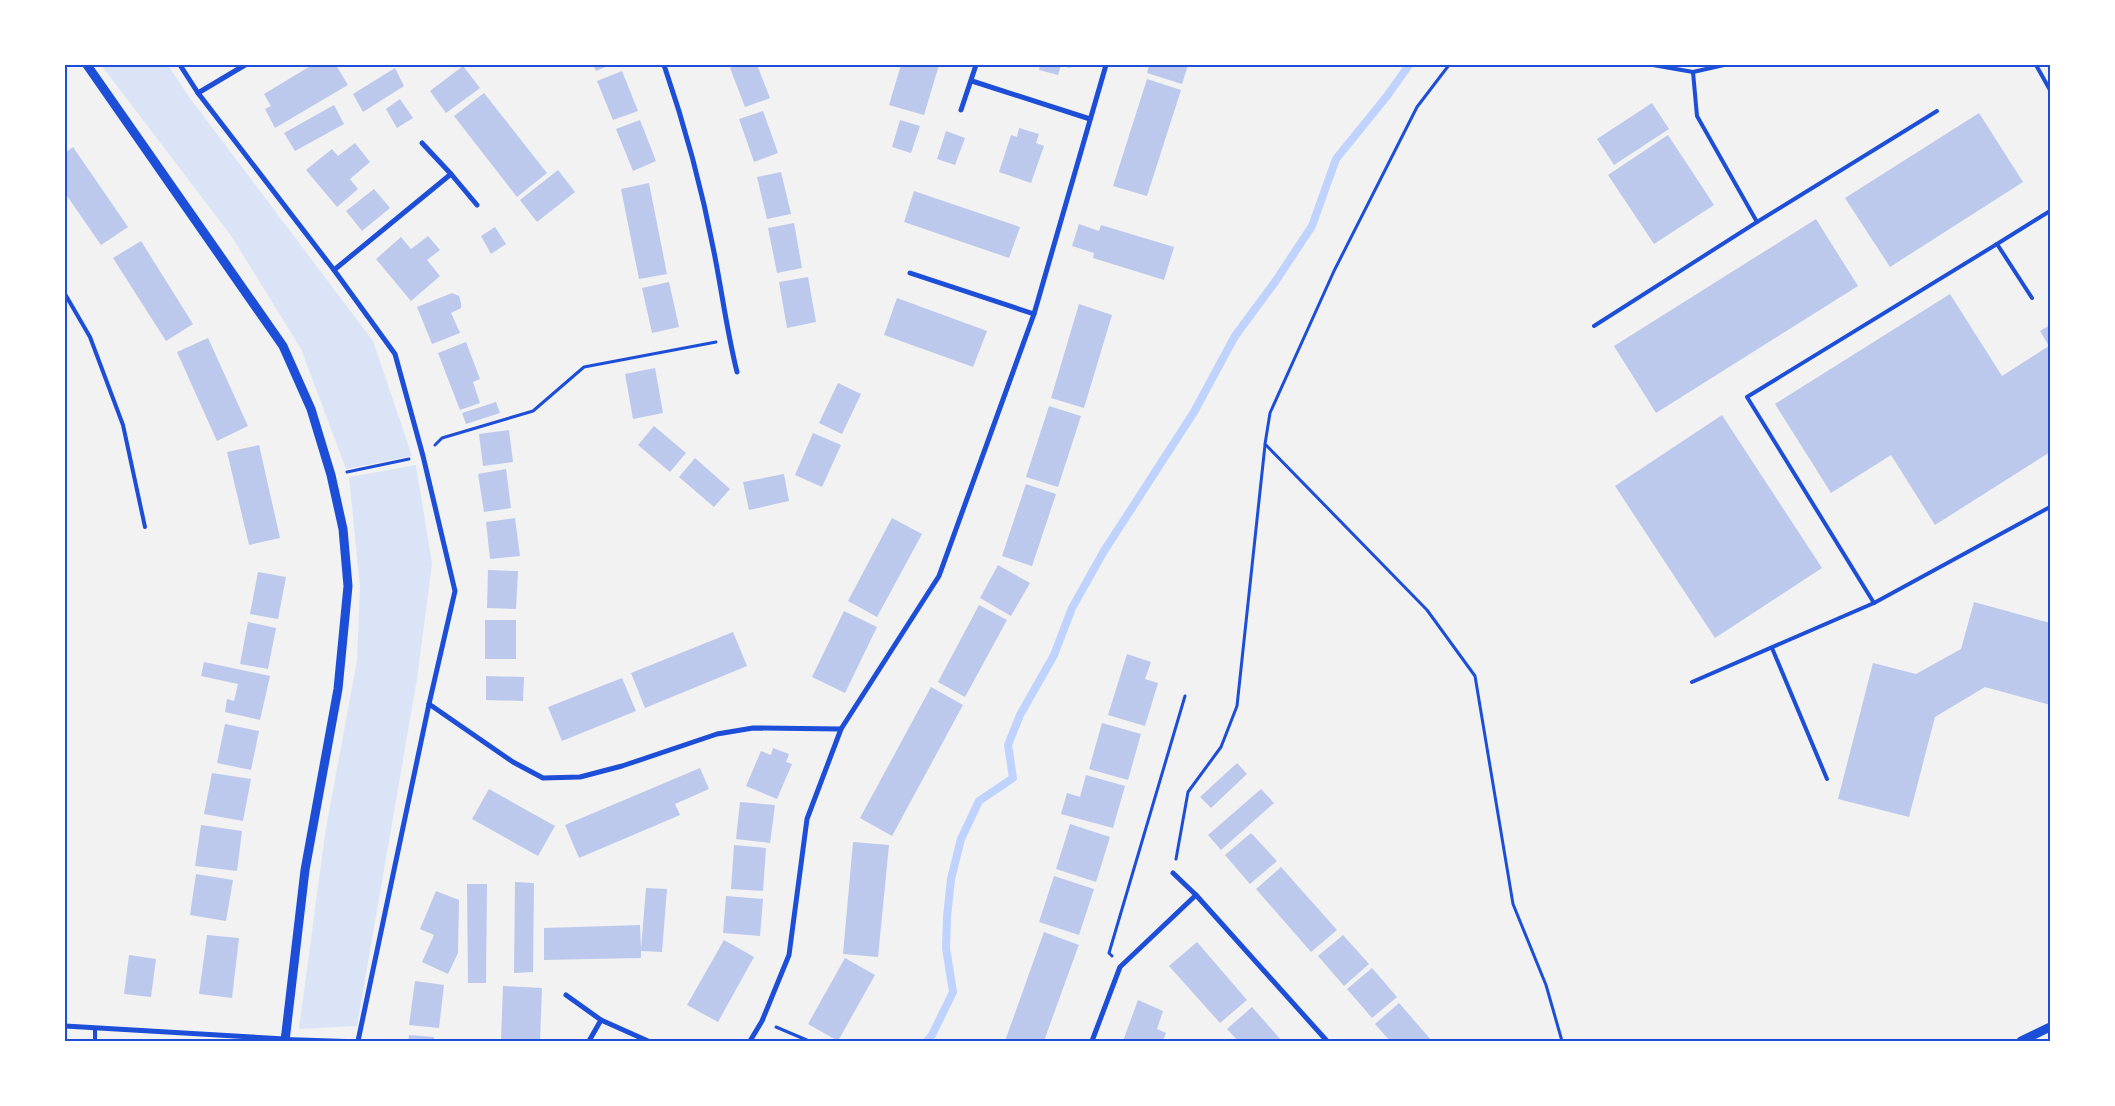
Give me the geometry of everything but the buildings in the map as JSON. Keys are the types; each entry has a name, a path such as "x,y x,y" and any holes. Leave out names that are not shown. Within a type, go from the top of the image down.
{"street":[{"path":"65,1026 285,1040 305,870 338,689 348,586 343,529 331,475 311,409 283,346 87,65"},
{"path":"180,65 198,93 334,270 395,354 423,456 456,591 429,704 358,1041"},
{"path":"198,93 245,65"},
{"path":"664,65 686,130 714,250 729,339 737,372"},
{"path":"961,110 976,65"},
{"path":"750,1041 762,1021 789,955 808,819 841,729 939,576 1034,314 1106,65"},
{"path":"972,80 1090,119"},
{"path":"422,143 477,205"},
{"path":"334,270 450,174"},
{"path":"910,272 1034,314"},
{"path":"429,704 512,762 543,778 580,777 622,766 717,734 752,728 841,729"},
{"path":"1173,872 1196,895 1326,1041"},
{"path":"1092,1041 1120,967 1196,895"},
{"path":"566,995 601,1020 648,1041"},
{"path":"589,1041 601,1020"},
{"path":"2021,1041 2050,1027"}],"lane":[{"path":"1653,65 1693,72 1724,65"},
{"path":"2036,65 2050,90"},
{"path":"1693,72 1697,116 1758,222"},
{"path":"1594,326 1937,111"},
{"path":"1874,603 1747,397 2050,211"},
{"path":"1997,244 2032,298"},
{"path":"65,294 90,337 123,425 145,527"},
{"path":"1692,682 1874,603 2050,506"},
{"path":"1772,648 1827,778"},
{"path":"95,1028 95,1041"},
{"path":"285,1040 346,1041"}],"path":[{"path":"1173,872 1188,792 1221,747 1237,706 1270,413 1334,271 1417,107 1448,65"},
{"path":"331,475 423,456 442,438 533,412 584,367 729,339"},
{"path":"1265,444 1427,610 1475,676 1513,904 1546,985 1562,1041"},
{"path":"1120,967 1109,953 1185,696"},
{"path":"762,1021 809,1041"}],"shaded area":[{"path":"101,65 168,65 187,94 373,341 412,456 346,469 301,349 232,237"},
{"path":"416,465 432,564 417,679 357,1026 299,1029 325,834 357,660 360,587 349,477"}],"waterway":[{"path":"927,1041 932,1035 953,992 946,948 947,917 951,879 961,839 979,801 1013,778 1008,745 1020,715 1054,655 1072,608 1104,551 1194,412 1235,336 1275,282 1312,226 1336,159 1387,96 1409,65"}]}
